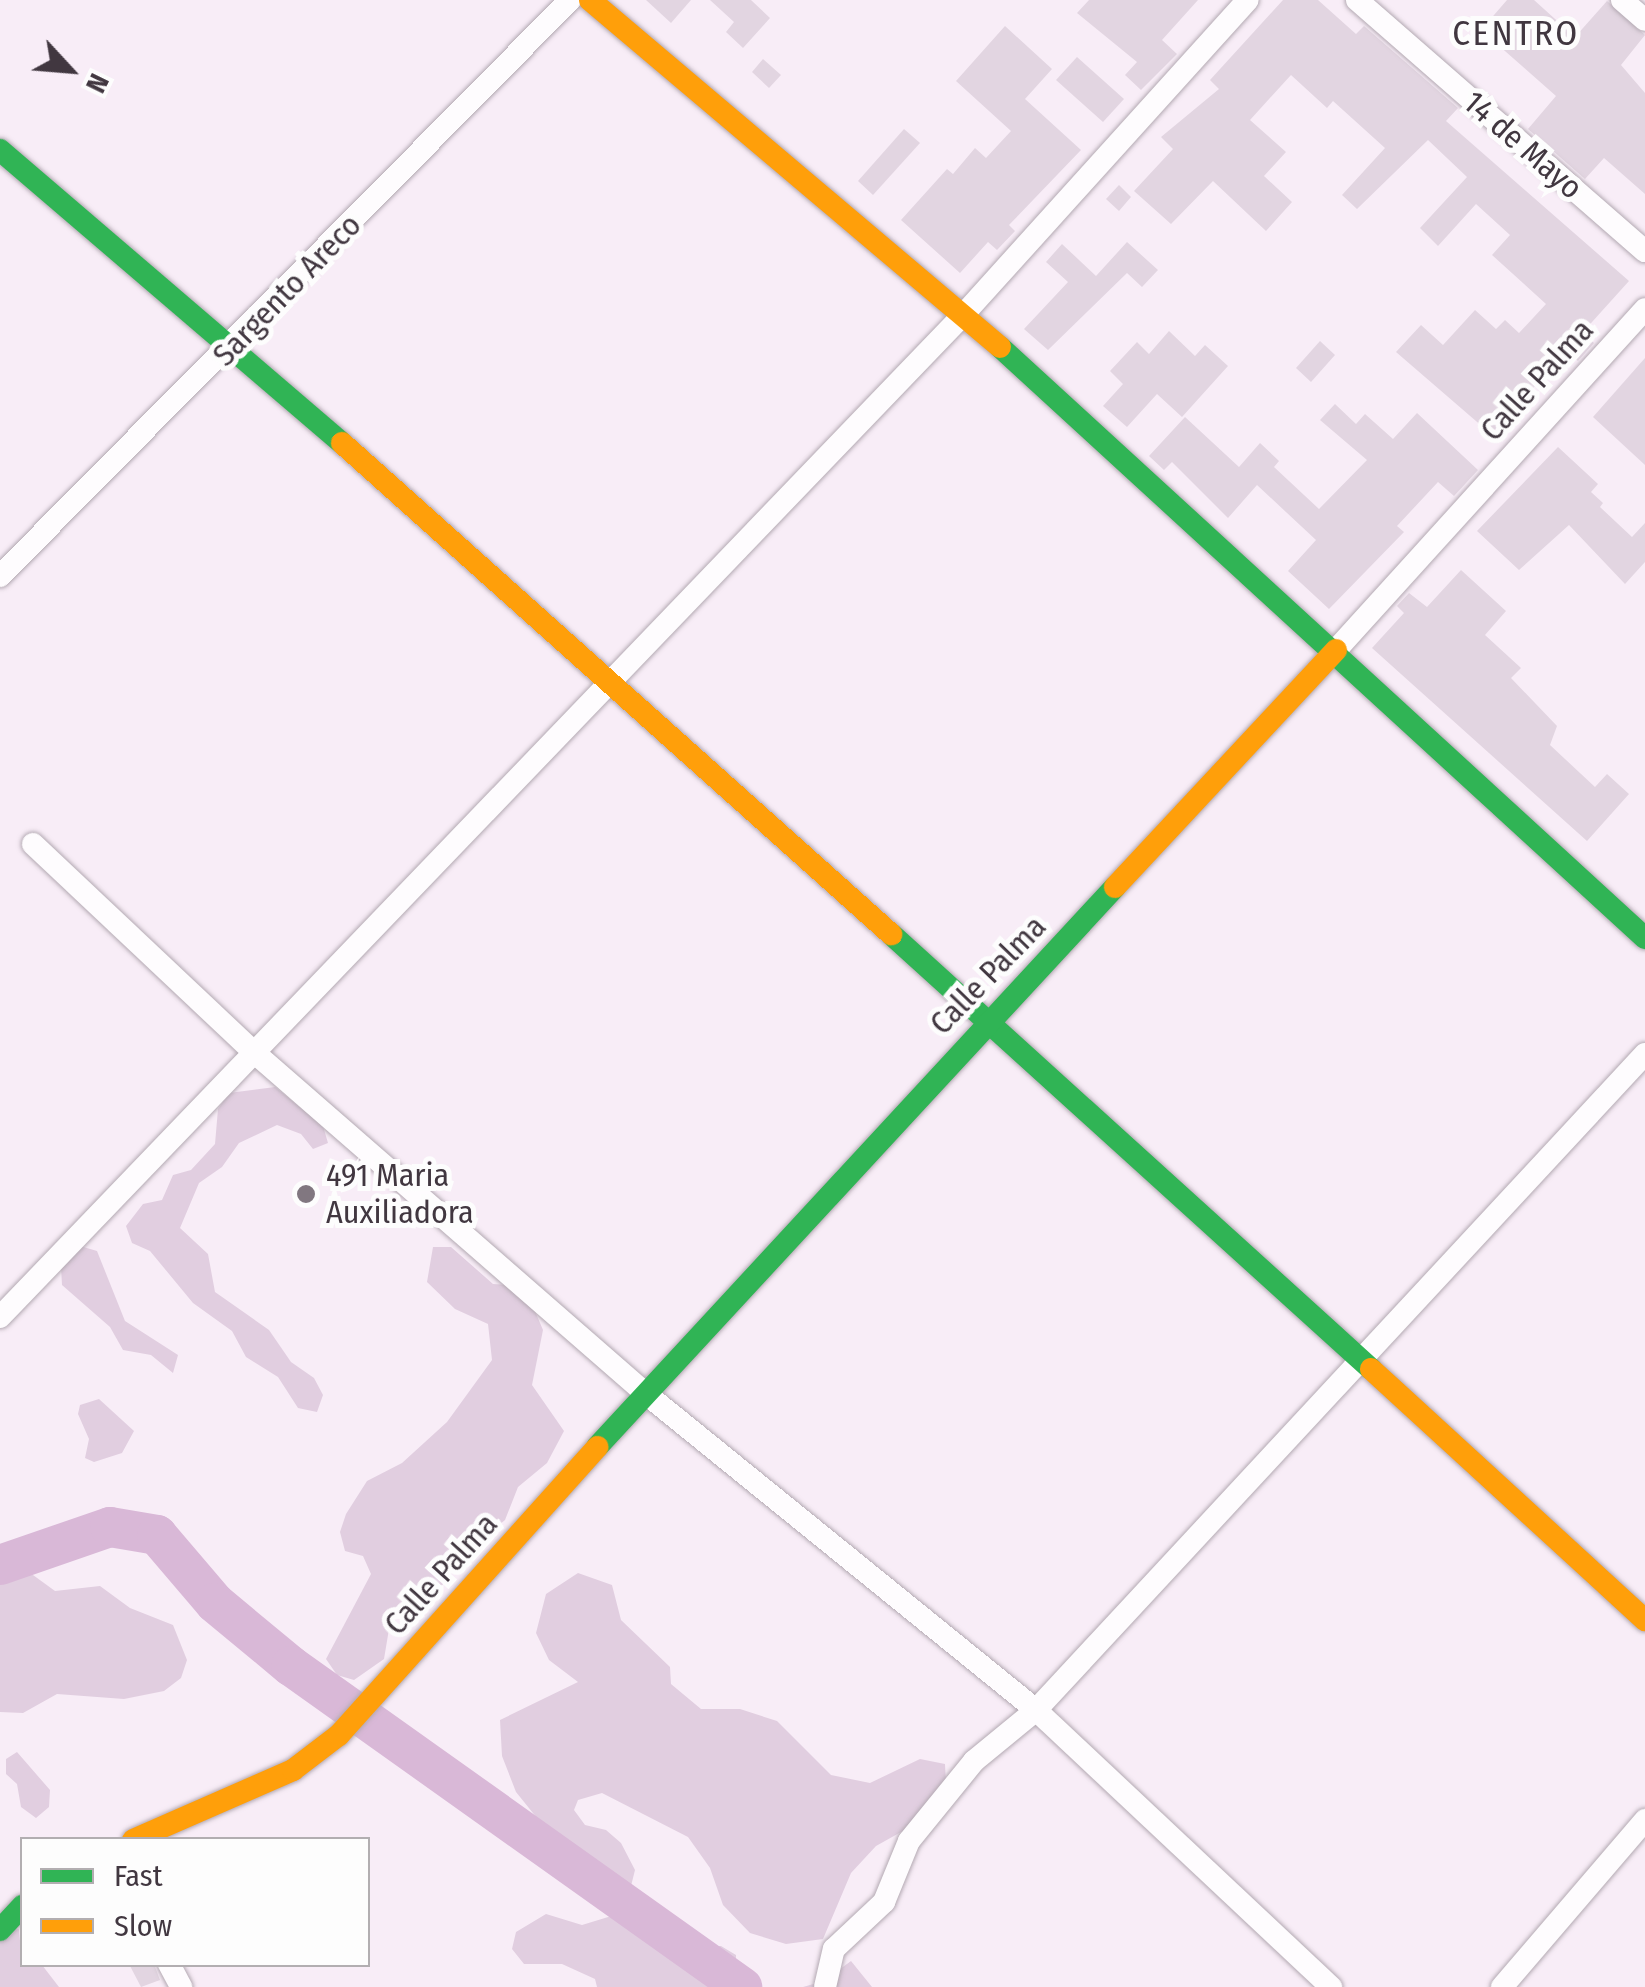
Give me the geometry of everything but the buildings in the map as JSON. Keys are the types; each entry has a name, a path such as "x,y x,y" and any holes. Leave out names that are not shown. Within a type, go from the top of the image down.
{"street":[{"name":"Sargento Areco","path":"0,576 235,345 570,0"},
{"path":"590,0 964,314 1336,650 1645,938"},
{"path":"0,1317 964,314 1248,0"},
{"name":"14 de Mayo","path":"1356,0 1645,251"},
{"path":"1622,0 1645,20"},
{"path":"0,150 235,345 608,688 990,1020 1645,1620"},
{"name":"Calle Palma","path":"140,1837 293,1770 339,1734 645,1393 1336,650 1645,309"},
{"path":"33,844 256,1054 645,1393 1036,1710 1331,1987"},
{"path":"825,1987 834,1949 884,1902 909,1842 974,1761 1036,1710 1645,1054"},
{"path":"1502,1987 1645,1820"},
{"path":"0,1930 20,1908"}],"shaded area":[{"path":"275,1087 323,1126 328,1143 313,1149 301,1134 277,1125 239,1143 222,1167 199,1183 180,1228 208,1254 215,1292 269,1330 291,1362 314,1378 323,1395 317,1412 298,1408 278,1377 246,1357 232,1331 193,1303 150,1251 132,1243 126,1226 143,1204 162,1200 173,1175 191,1170 215,1144 218,1109 229,1093"},
{"path":"80,1246 97,1251 125,1321 178,1355 173,1373 151,1355 123,1350 110,1327 62,1285 61,1266"},
{"path":"433,1247 451,1247 493,1284 512,1285 529,1297 543,1330 532,1385 564,1431 547,1463 518,1487 505,1520 448,1567 438,1600 402,1608 390,1623 384,1659 354,1680 337,1675 326,1659 371,1574 363,1556 345,1551 340,1532 346,1514 367,1481 402,1463 447,1422 492,1360 488,1324 455,1309 427,1282"},
{"path":"99,1399 134,1431 122,1453 94,1462 85,1458 89,1439 78,1414 80,1405"},
{"path":"0,1551 55,1591 100,1586 130,1608 173,1625 187,1660 181,1678 164,1691 124,1699 57,1694 23,1713 0,1712"},
{"path":"578,1573 612,1585 621,1620 670,1667 671,1684 701,1709 740,1709 777,1721 831,1775 870,1783 920,1759 945,1764 946,1784 910,1827 876,1846 851,1873 823,1939 786,1944 750,1933 723,1905 710,1868 688,1837 602,1793 578,1800 574,1810 585,1825 606,1830 621,1843 635,1870 630,1890 614,1901 595,1903 577,1893 541,1823 516,1792 502,1756 500,1720 578,1682 549,1660 536,1633 546,1594"},
{"path":"17,1752 50,1790 49,1807 36,1818 21,1807 17,1784 6,1774 6,1759"},
{"path":"546,1914 582,1925 618,1914 670,1929 688,1946 721,1946 736,1955 736,1987 597,1987 595,1979 562,1964 524,1964 512,1949 516,1932"},
{"path":"19,1929 20,1967 44,1967 59,1987 0,1987 0,1931"},
{"path":"851,1961 872,1987 803,1987 824,1981"}],"waterway":[{"path":"0,1565 110,1527 157,1535 215,1603 291,1666 742,1987"}],"traffic: fast":[{"path":"0,150 342,443"},
{"path":"1000,347 1645,938"},
{"path":"597,1447 1115,887"},
{"path":"891,934 1371,1369"},
{"path":"0,1930 20,1908"}],"traffic: slow":[{"path":"590,0 1000,347"},
{"path":"342,443 891,934"},
{"path":"1115,887 1336,650"},
{"path":"1371,1369 1645,1620"},
{"path":"140,1837 293,1770 339,1735 597,1447"}],"place":[{"name":"491 Maria Auxiliadora","path":"306,1194"}],"district":[{"name":"CENTRO","path":"1516,33"}]}
